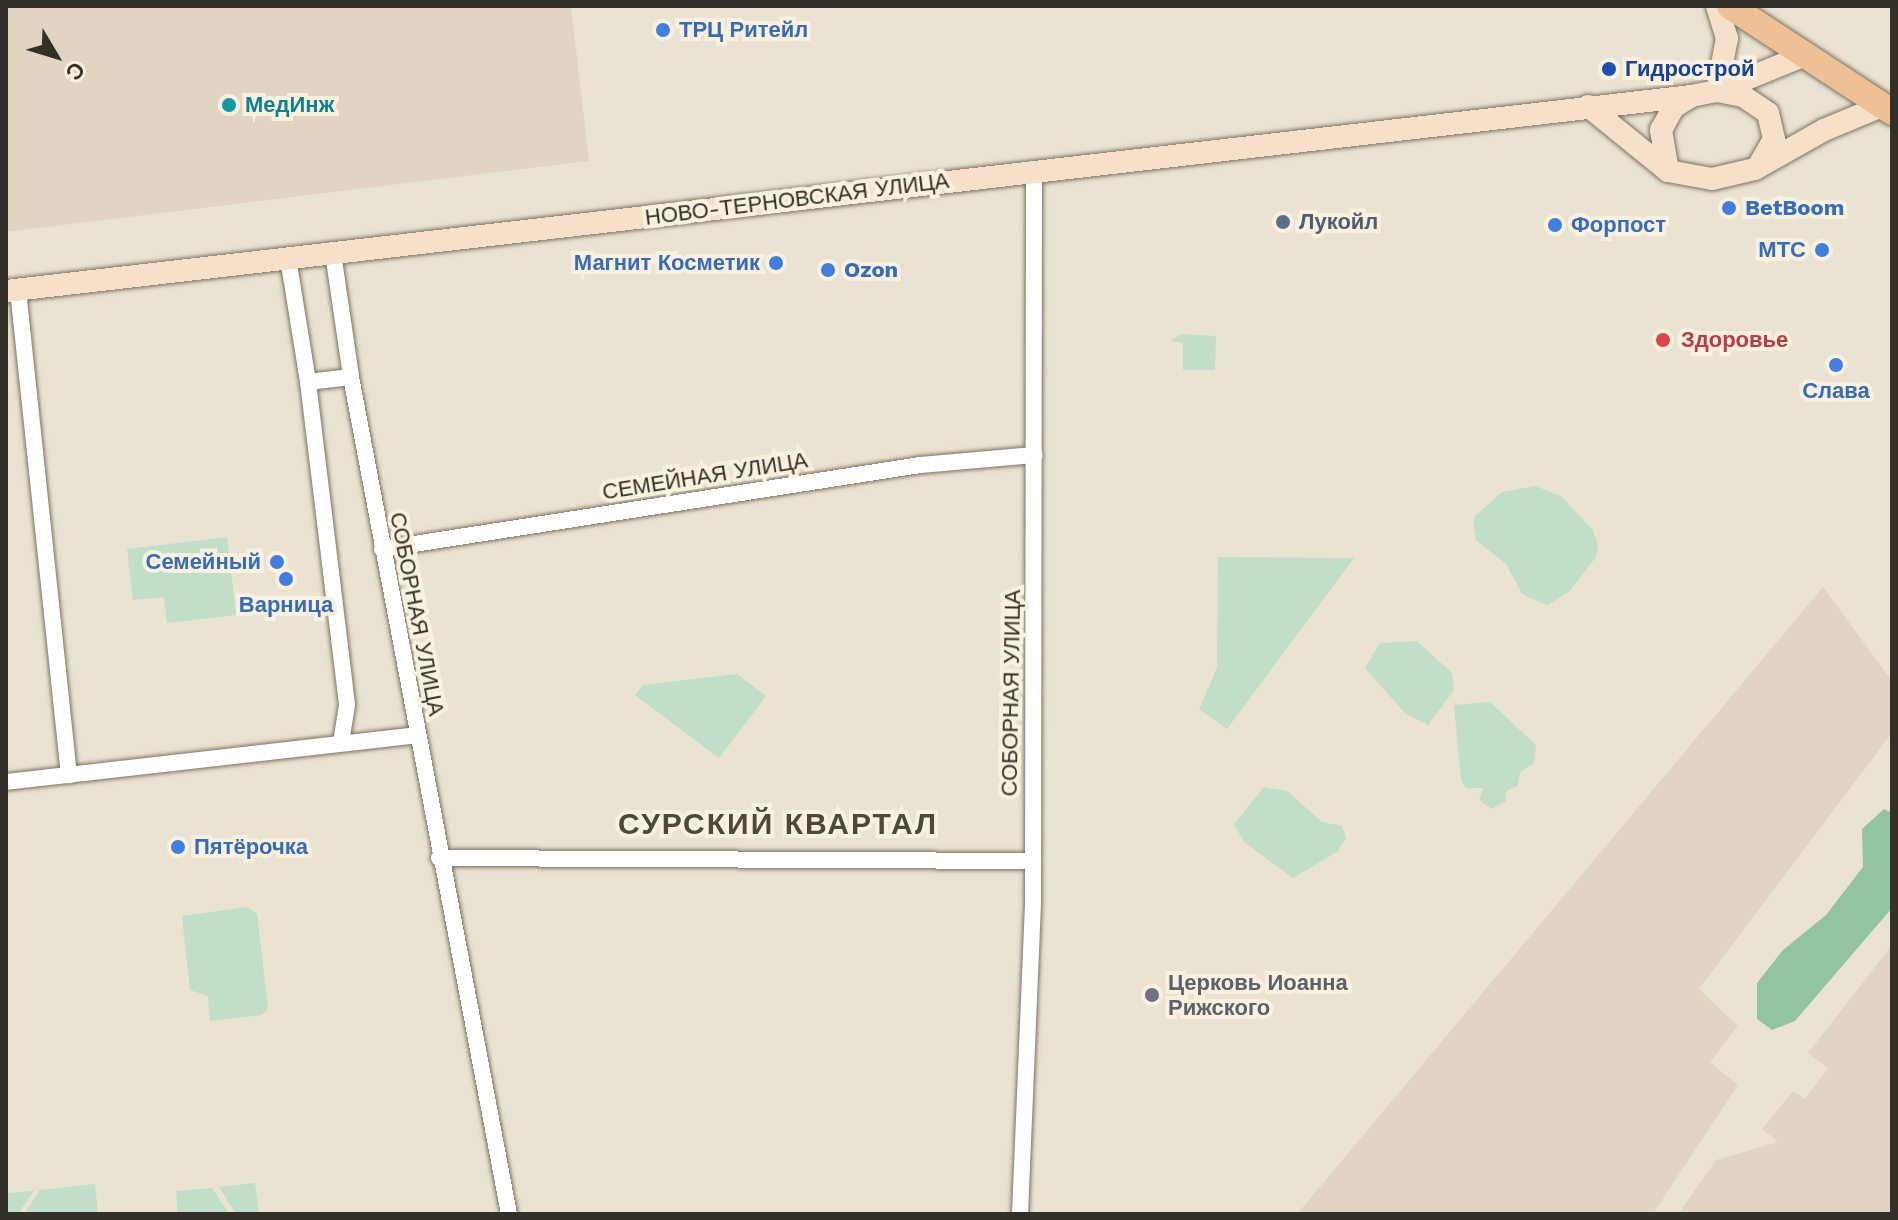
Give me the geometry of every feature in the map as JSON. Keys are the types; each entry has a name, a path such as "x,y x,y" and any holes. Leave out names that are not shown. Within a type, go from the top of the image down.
{"main road":[{"path":"1717,6 1727,38 1717,91"},
{"path":"1730,6 1887,109"},
{"path":"1668,171 1661,130 1674,107 1691,96 1717,91 1805,55"},
{"path":"1717,91 1743,96 1768,113 1774,139 1755,169"},
{"name":"НОВО-ТЕРНОВСКАЯ УЛИЦА","path":"12,291 1691,96"},
{"path":"1588,106 1668,171 1712,179 1755,169 1824,130 1887,109"}],"street":[{"name":"СОБОРНАЯ УЛИЦА","path":"1020,1214 1028,1094 1035,455 1034,172"},
{"name":"СОБОРНАЯ УЛИЦА","path":"333,253 351,377 382,549 509,1214"},
{"path":"288,258 308,382 347,705 341,743"},
{"path":"12,291 69,775"},
{"path":"308,382 351,377"},
{"name":"СЕМЕЙНАЯ УЛИЦА","path":"382,549 906,467 1035,455"},
{"path":"6,782 417,735"},
{"path":"439,858 1031,861"}],"shaded area":[{"name":"МедИнж","path":"6,6 571,6 589,161 6,232"},
{"path":"1823,587 1892,681 1892,733 1699,989 1738,1026 1710,1062 1738,1085 1653,1214 1297,1214"},
{"path":"1892,945 1892,1214 1678,1214 1716,1160 1778,1142 1762,1129 1793,1091 1805,1099 1828,1068 1808,1053"}],"green space":[{"path":"1181,334 1216,336 1215,370 1183,370 1183,343 1170,341"},
{"path":"1535,486 1561,496 1592,529 1598,544 1596,557 1569,592 1547,605 1522,594 1506,564 1476,540 1474,528 1474,517 1502,492"},
{"path":"227,537 236,615 167,623 164,597 133,600 127,549"},
{"path":"1218,557 1354,558 1227,729 1199,709 1217,668"},
{"path":"1417,641 1452,673 1454,690 1428,725 1405,713 1365,668 1380,643"},
{"path":"737,674 766,696 719,758 635,695 643,685"},
{"path":"1490,702 1536,745 1534,763 1520,772 1518,786 1506,791 1506,801 1492,809 1479,800 1483,788 1466,788 1461,780 1454,705"},
{"path":"1264,787 1287,791 1322,822 1342,826 1346,838 1338,851 1293,878 1244,842 1234,824"},
{"path":"1884,809 1892,813 1892,908 1795,1021 1772,1030 1757,1019 1757,983 1783,950 1826,915 1863,867 1862,829"},
{"path":"247,907 257,914 268,1008 262,1015 210,1021 208,996 190,990 182,916"},
{"path":"255,1183 259,1214 236,1214 219,1187"},
{"path":"95,1184 98,1214 24,1214 40,1190"},
{"path":"212,1188 229,1214 178,1214 176,1191"},
{"path":"34,1191 18,1214 6,1214 6,1193"}],"place":[{"name":"ТРЦ Ритейл","path":"663,30"},
{"name":"Гидрострой","path":"1609,69"},
{"name":"МедИнж","path":"229,105"},
{"name":"BetBoom","path":"1729,208"},
{"name":"Лукойл","path":"1283,222"},
{"name":"Форпост","path":"1555,225"},
{"name":"МТС","path":"1822,250"},
{"name":"Магнит Косметик","path":"776,263"},
{"name":"Ozon","path":"828,270"},
{"name":"Здоровье","path":"1663,340"},
{"name":"Слава","path":"1836,365"},
{"name":"Семейный","path":"277,562"},
{"name":"Варница","path":"286,579"},
{"name":"Пятёрочка","path":"178,847"},
{"name":"Церковь Иоанна Рижского","path":"1152,995"}],"district":[{"name":"СУРСКИЙ КВАРТАЛ","path":"778,824"}]}
